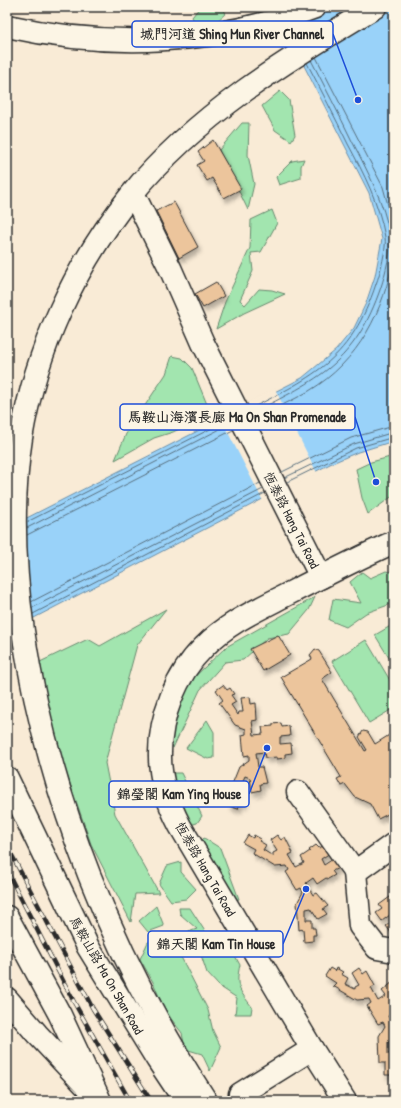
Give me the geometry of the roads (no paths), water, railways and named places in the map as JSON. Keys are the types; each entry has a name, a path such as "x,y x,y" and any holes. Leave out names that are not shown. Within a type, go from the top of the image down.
{"main road":[{"path":"7,26 88,40 157,41 227,32 260,24 315,7"},
{"path":"206,1101 180,1062 121,948 83,860 67,817 45,746 31,678 21,614 16,552 15,509 18,464 24,422 40,362 55,322 86,260 132,193 168,155 215,113 242,93 375,7"},
{"name":"恆泰路 Hang Tai Road","path":"137,201 170,268 228,395 321,577 246,616 222,631 203,647 179,681 170,703 163,729 160,757 166,795 180,826 312,1049 345,1101"},
{"path":"321,577 394,542"},
{"name":"馬鞍山路 Ma On Shan Road","path":"7,778 88,947 157,1059 185,1101"},
{"path":"298,792 355,872 360,926 377,948 394,951"},
{"path":"355,872 394,844"},
{"path":"7,916 60,1015 100,1101"},
{"path":"7,999 37,1034 100,1101"},
{"path":"240,1094 312,1049"}],"water":[{"path":"274,7 394,7 394,441 358,452 330,464 7,632 7,528 302,378 336,350 354,328 366,303 375,276 382,239 369,193"}],"railway":[{"path":"7,846 93,1009 151,1101"},
{"path":"7,871 75,1004 130,1101"}],"place":[{"name":"城門河道 Shing Mun River Channel","path":"358,100"},
{"name":"馬鞍山海濱長廊 Ma On Shan Promenade","path":"376,482"},
{"name":"錦瑩閣 Kam Ying House","path":"267,748"},
{"name":"錦天閣 Kam Tin House","path":"306,889"}]}
